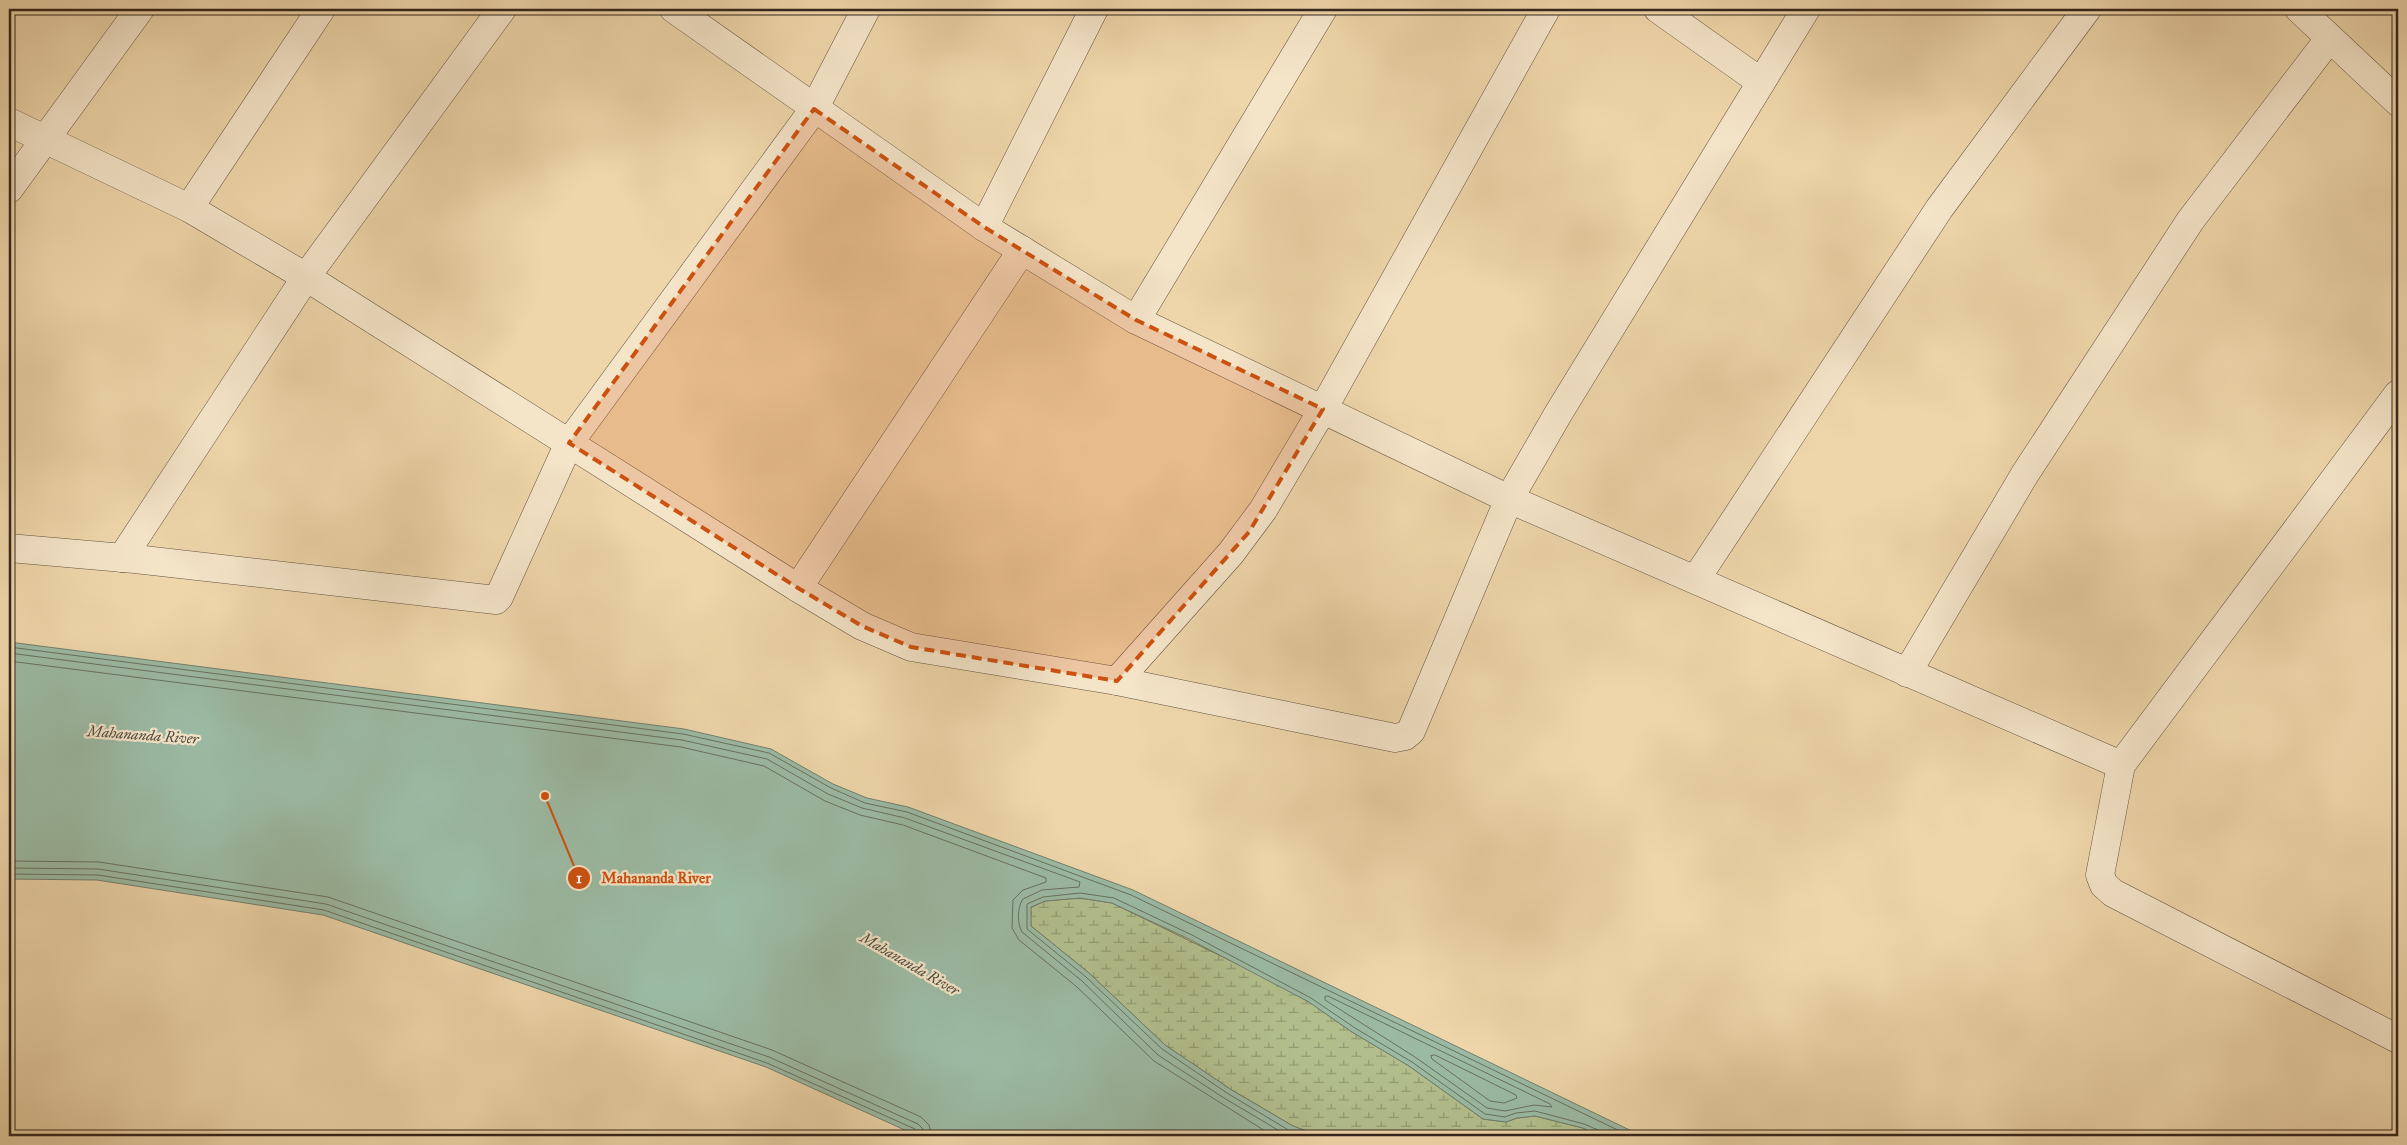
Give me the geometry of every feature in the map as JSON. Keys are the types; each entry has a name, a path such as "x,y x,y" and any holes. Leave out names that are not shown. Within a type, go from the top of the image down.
{"street":[{"path":"9,189 140,9"},
{"path":"189,208 320,9"},
{"path":"122,558 306,277 502,9"},
{"path":"674,9 984,227 1136,320 1323,408 1509,499 2121,765"},
{"path":"9,548 122,558 496,600 500,597 569,443 814,108 866,9"},
{"path":"984,227 1094,9"},
{"path":"1136,320 1323,9"},
{"path":"1117,680 1249,532 1323,408 1546,9"},
{"path":"1658,9 1761,82"},
{"path":"9,122 189,208 306,277 798,588 862,626 911,647 1117,680 1396,738 1405,736 1411,731 1509,499 1558,414 1806,9"},
{"path":"1696,579 1939,208 2087,9"},
{"path":"2299,9 2398,102"},
{"path":"1907,673 2026,474 2190,221 2329,39"},
{"path":"798,588 1022,250"},
{"path":"2398,394 2121,765 2100,875 2104,885 2121,898 2398,1040"}],"highlighted area":[{"path":"814,109 984,227 1136,320 1323,409 1249,532 1117,681 911,647 862,626 798,588 569,443"}],"green space":[{"path":"1080,898 1112,903 1262,976 1309,1002 1352,1032 1409,1066 1483,1119 1506,1122 1517,1118 1535,1116 1583,1128 1599,1136 1320,1136 1293,1126 1230,1089 1165,1045 1089,973 1031,926 1030,908 1045,901"}],"water":[{"path":"9,642 684,729 771,749 833,784 867,798 908,807 1133,890 1642,1136 1599,1136 1583,1128 1535,1116 1517,1118 1506,1122 1483,1119 1409,1066 1352,1032 1309,1002 1189,939 1112,903 1080,898 1045,901 1031,907 1031,926 1089,973 1165,1045 1230,1089 1293,1126 1320,1136 918,1136 766,1067 323,915 97,880 9,879"}],"place":[{"name":"Mahananda River","path":"545,796"}]}
